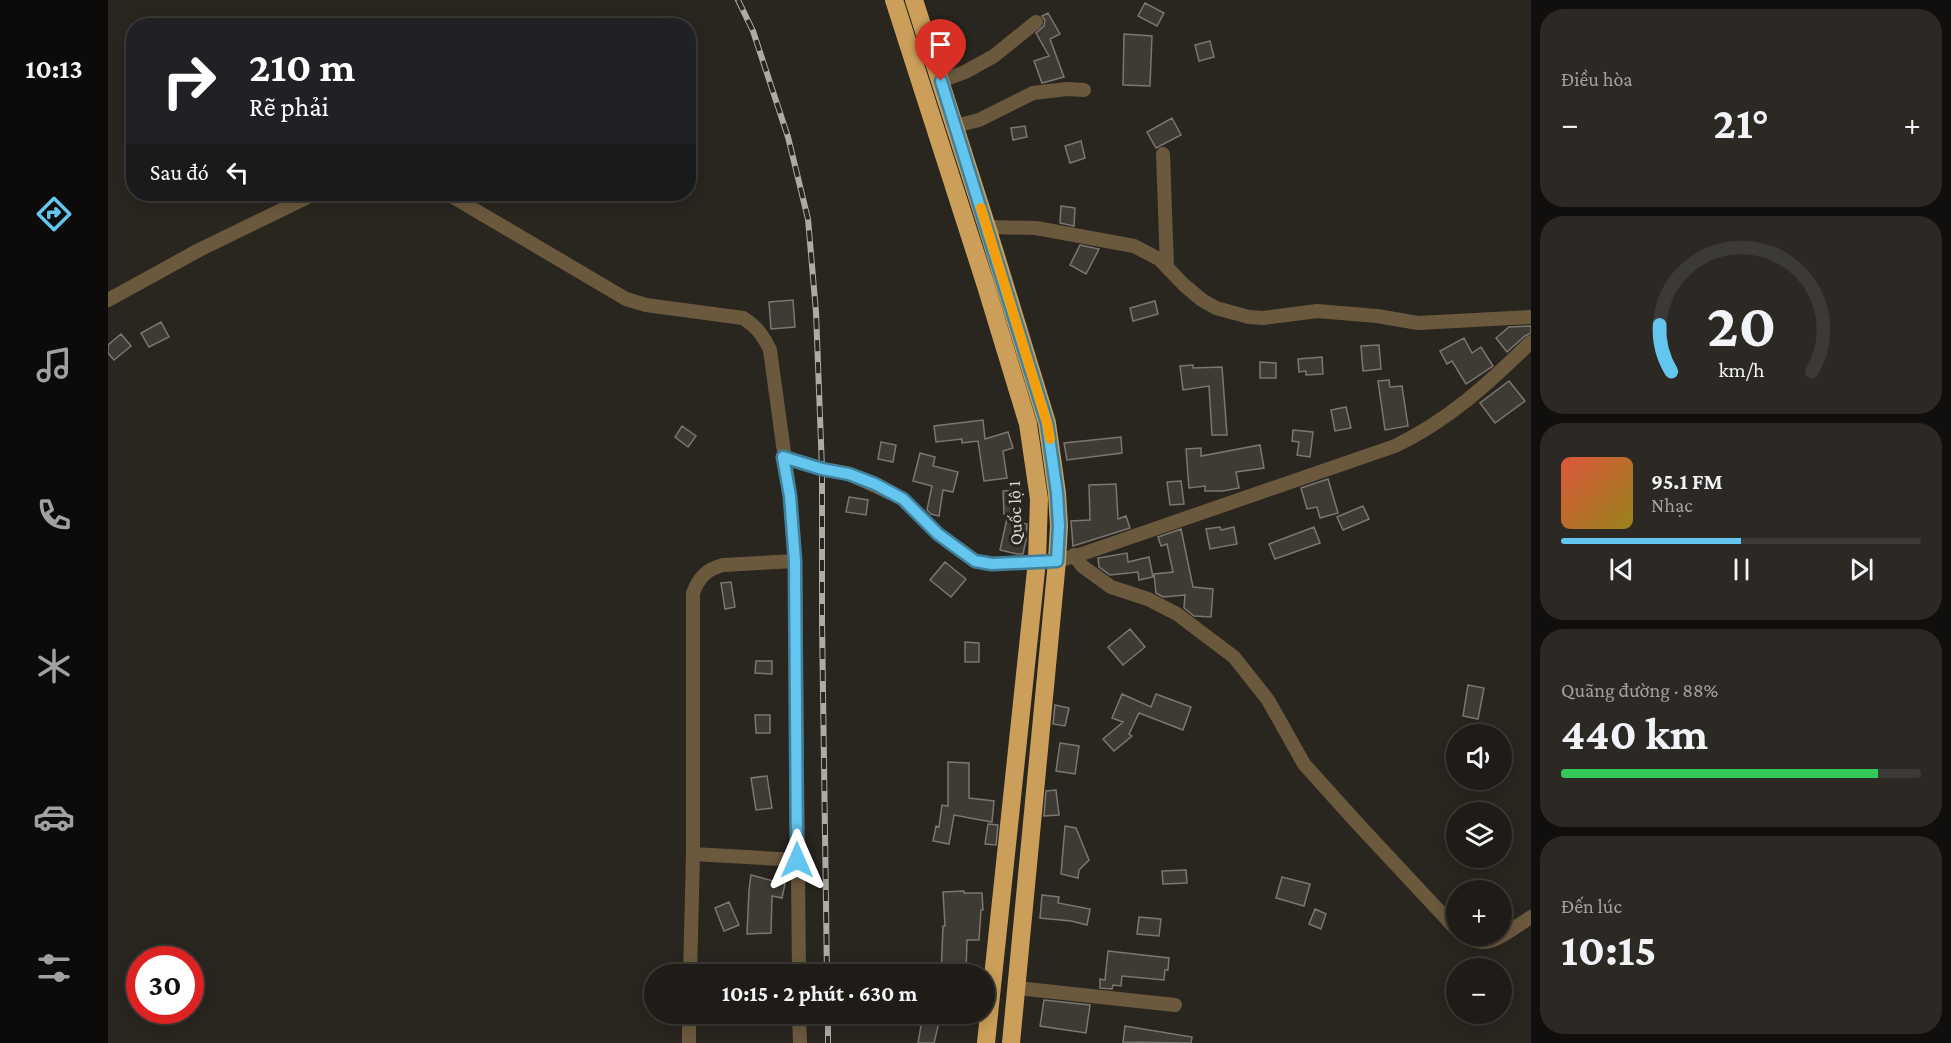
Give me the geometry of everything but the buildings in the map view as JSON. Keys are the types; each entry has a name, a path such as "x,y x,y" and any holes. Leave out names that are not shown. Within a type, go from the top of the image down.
{"highway":[{"name":"Quốc lộ 1","path":"894,0 1028,424 1039,498 1037,561 986,1043"},
{"path":"914,0 1047,423 1057,493 1059,526 1066,558 1011,1043"}],"street":[{"path":"941,81 965,72 994,56 1036,22"},
{"path":"955,126 979,120 1033,93 1067,88 1084,90"},
{"path":"1163,154 1167,266"},
{"path":"108,300 200,250 300,201"},
{"path":"460,201 626,299 646,305 736,317 753,325 763,336 770,350 790,496 795,561 799,964"},
{"path":"987,227 1036,228 1127,243 1151,253 1202,300 1216,308 1249,317 1263,318 1317,311 1377,316 1418,323 1531,317"},
{"path":"783,457 822,469 849,474 875,484 903,499 938,534 975,561 992,564 1066,558 1395,446 1421,434 1448,417 1488,384 1531,342"},
{"path":"1066,558 1082,566 1111,587 1148,599 1177,614 1234,657 1268,700 1304,764 1446,918"},
{"path":"690,964 693,854 693,593 701,577 714,567 795,561"},
{"path":"693,854 797,860"},
{"path":"1512,929 1531,917"},
{"path":"1017,988 1174,1005"},
{"path":"689,1024 689,1043"},
{"path":"799,1024 800,1043"}],"railway":[{"path":"738,0 753,31 788,137 808,219 816,312 822,469 827,964"},
{"path":"828,1024 828,1043"}],"slow traffic":[{"path":"981,208 1050,439"}],"route":[{"path":"797,860 794,528 783,457 822,469 849,474 875,484 903,499 938,534 975,561 992,564 1057,561 1059,526 1057,493 1047,423 941,81"}]}
